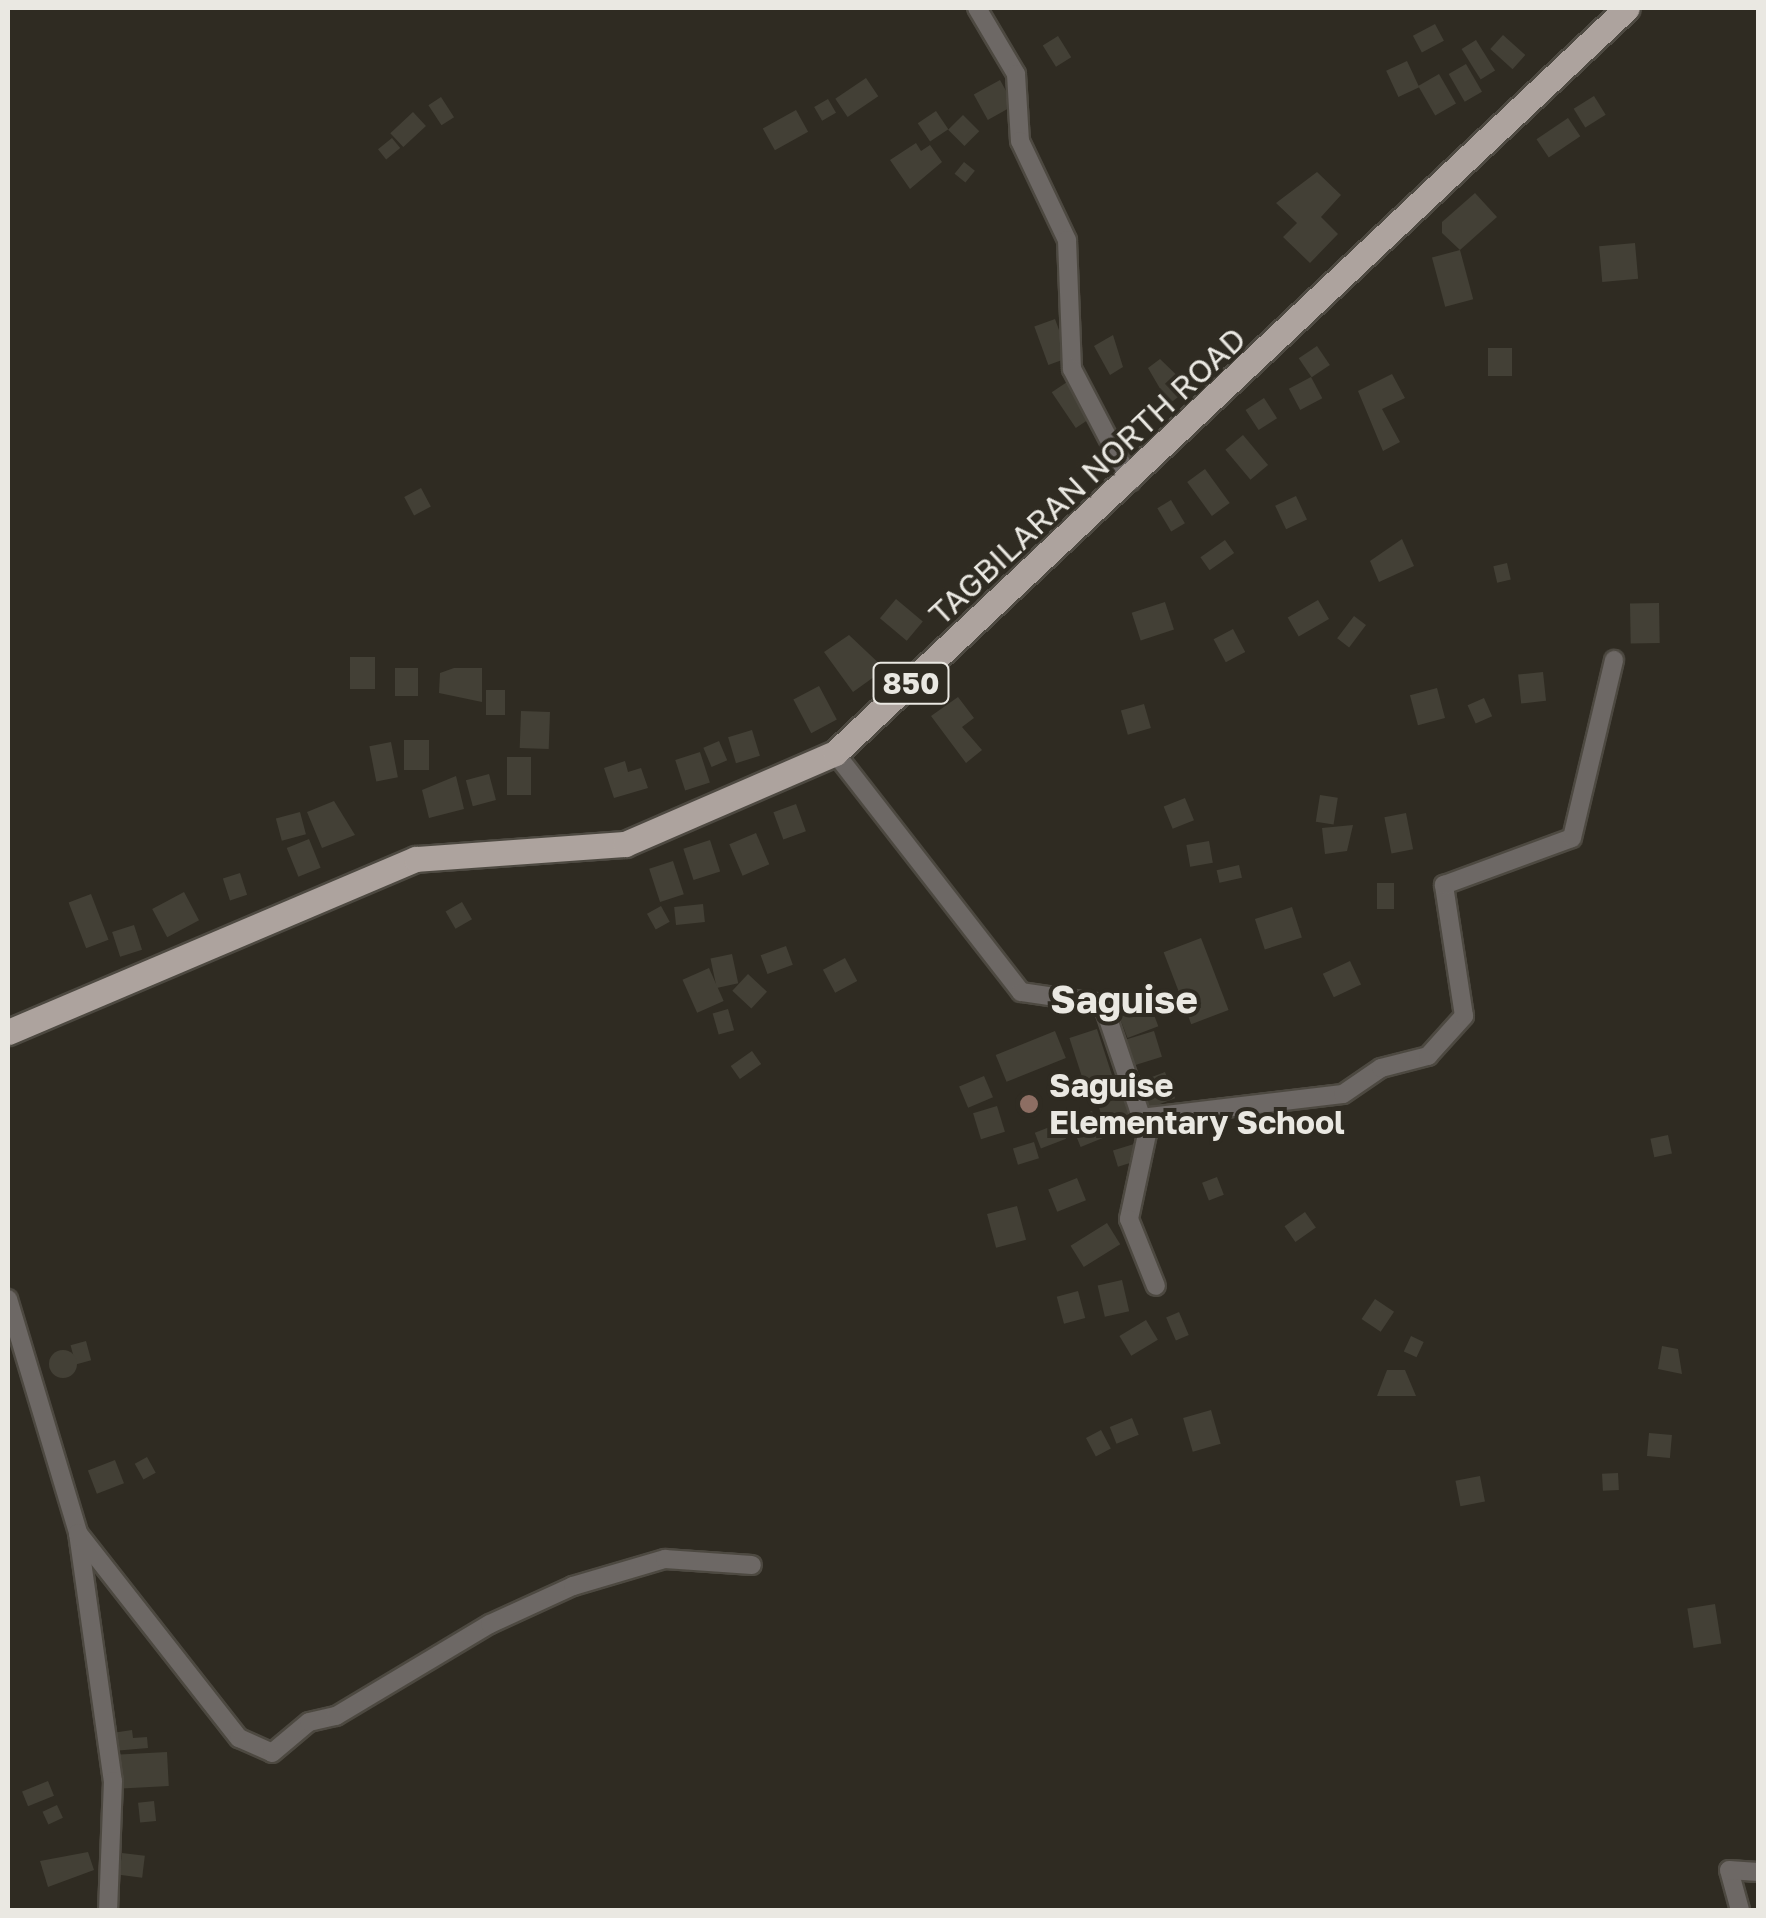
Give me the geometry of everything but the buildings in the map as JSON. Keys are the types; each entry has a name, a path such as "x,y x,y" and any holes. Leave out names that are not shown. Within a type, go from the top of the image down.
{"main road":[{"name":"TAGBILARAN NORTH ROAD","path":"8,1032 416,859 625,844 835,753 1131,482 1628,8"}],"street":[{"path":"978,8 1016,74 1020,141 1068,240 1072,369 1131,482"},
{"path":"1142,1118 1343,1094 1381,1068 1428,1056 1464,1016 1444,885 1572,838 1614,660"},
{"path":"835,753 1021,992 1103,1004 1146,1134 1129,1220 1156,1286"},
{"path":"8,1299 78,1532 113,1781 108,1910"},
{"path":"78,1532 239,1738 272,1754 309,1722 336,1716 474,1633 573,1586 666,1559 752,1565"},
{"path":"1740,1910 1729,1870 1758,1872"}],"place":[{"name":"Saguise Elementary School","path":"1029,1104"}],"district":[{"name":"Saguise","path":"1124,999"}]}
